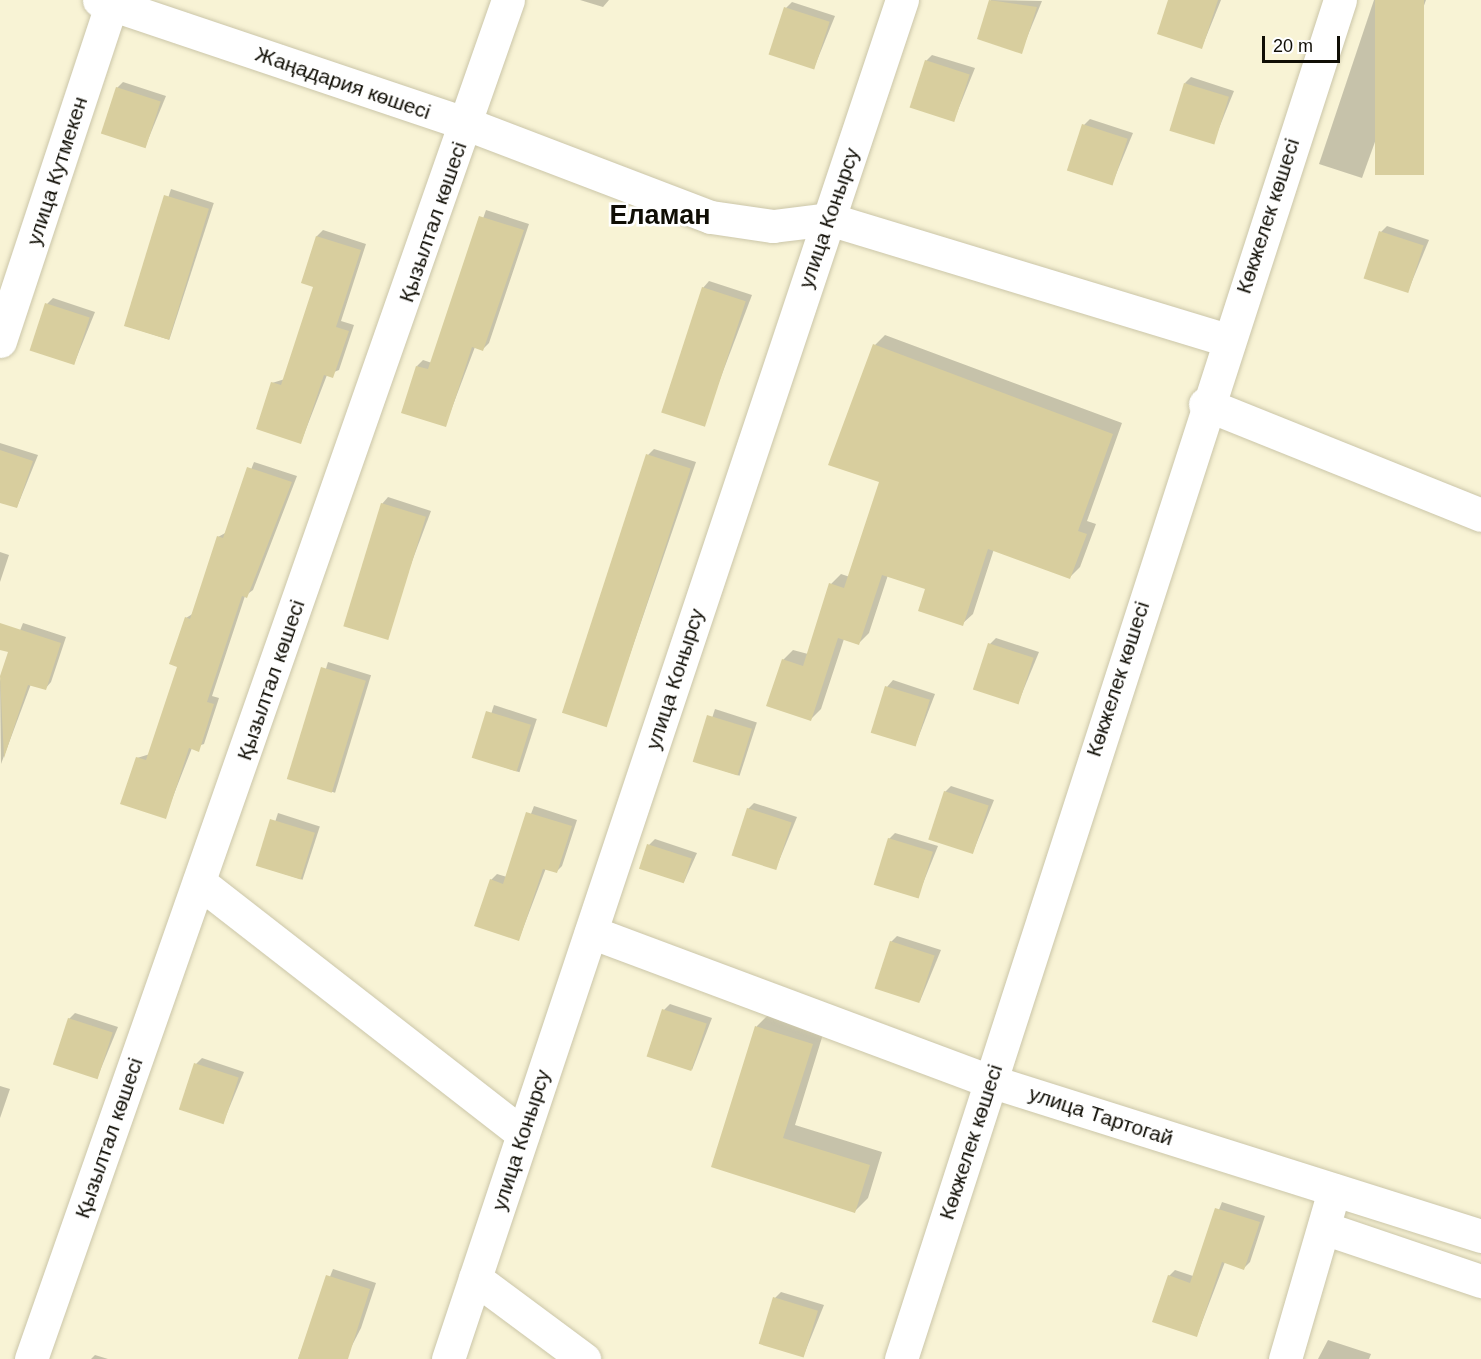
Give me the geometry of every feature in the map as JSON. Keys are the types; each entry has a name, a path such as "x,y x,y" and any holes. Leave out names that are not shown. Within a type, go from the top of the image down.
{"street":[{"name":"Қызылтал көшесі","path":"31,1359 467,124 508,0"},
{"name":"улица Конырсу","path":"448,1359 902,0"},
{"name":"Көкжелек көшесі","path":"901,1359 1205,404 1340,0"},
{"name":"Жаңадария көшесі","path":"108,2 467,124 711,217 773,226 829,219"},
{"name":"улица Кутмекен","path":"0,341 108,2"},
{"path":"829,219 1227,340"},
{"path":"1205,404 1481,515"},
{"path":"199,882 523,1134"},
{"name":"улица Тартогай","path":"591,932 990,1081 1481,1236"},
{"path":"1285,1359 1335,1190"},
{"path":"1324,1228 1481,1281"},
{"path":"475,1278 584,1359"}],"building":[{"path":"989,0 1037,7 1022,54 977,39"},
{"path":"1168,0 1218,0 1202,49 1157,34"},
{"path":"1375,0 1424,0 1424,175 1375,175"},
{"path":"784,7 830,22 814,69 769,55"},
{"path":"925,60 970,75 954,122 910,108"},
{"path":"1184,83 1229,97 1214,145 1169,131"},
{"path":"116,87 161,102 146,148 101,134"},
{"path":"1082,124 1128,139 1113,185 1067,171"},
{"path":"164,195 209,209 169,340 124,326"},
{"path":"479,216 524,230 483,351 472,347 446,427 401,413 416,366 428,369"},
{"path":"1379,231 1424,246 1408,293 1364,279"},
{"path":"316,236 361,250 336,327 349,331 333,378 324,375 301,444 256,429 271,382 281,385 313,287 301,283"},
{"path":"702,287 746,301 705,427 661,413"},
{"path":"45,303 90,318 74,365 30,351"},
{"path":"873,344 1113,434 1078,531 1087,534 1070,579 988,549 963,626 918,611 925,589 882,575 859,645 838,638 811,721 766,706 782,659 803,666 829,583 844,588 879,482 828,465"},
{"path":"0,450 33,461 17,508 0,503"},
{"path":"646,454 691,469 607,727 562,713"},
{"path":"247,467 292,482 247,598 242,596 207,702 214,704 199,752 189,748 166,819 120,804 136,757 146,760 177,667 169,664 185,617 190,619 217,536 223,538"},
{"path":"381,503 426,517 388,640 343,626"},
{"path":"0,623 61,643 46,690 28,685 4,758 0,676 8,652 0,650"},
{"path":"988,643 1034,658 1019,704 973,690"},
{"path":"321,667 366,681 332,793 287,779"},
{"path":"885,686 930,700 916,747 871,733"},
{"path":"486,711 531,725 517,772 472,758"},
{"path":"707,715 752,729 738,776 693,762"},
{"path":"944,791 989,806 973,854 928,840"},
{"path":"747,808 792,823 776,870 732,856"},
{"path":"526,812 572,826 557,873 543,869 519,941 474,926 490,879 503,884"},
{"path":"270,819 315,833 301,880 256,866"},
{"path":"888,838 933,852 919,899 874,885"},
{"path":"647,844 692,859 684,883 639,869"},
{"path":"890,941 935,956 919,1003 875,989"},
{"path":"662,1009 707,1024 691,1071 647,1057"},
{"path":"68,1018 113,1033 98,1079 53,1065"},
{"path":"755,1026 813,1044 783,1138 870,1165 855,1213 711,1167"},
{"path":"194,1063 239,1078 224,1124 179,1110"},
{"path":"1215,1208 1260,1222 1244,1270 1222,1262 1197,1337 1152,1322 1168,1275 1190,1283"},
{"path":"326,1275 370,1289 348,1359 298,1359"},
{"path":"773,1297 818,1311 804,1358 759,1344"}],"district":[{"name":"Еламан","path":"660,216"}]}
